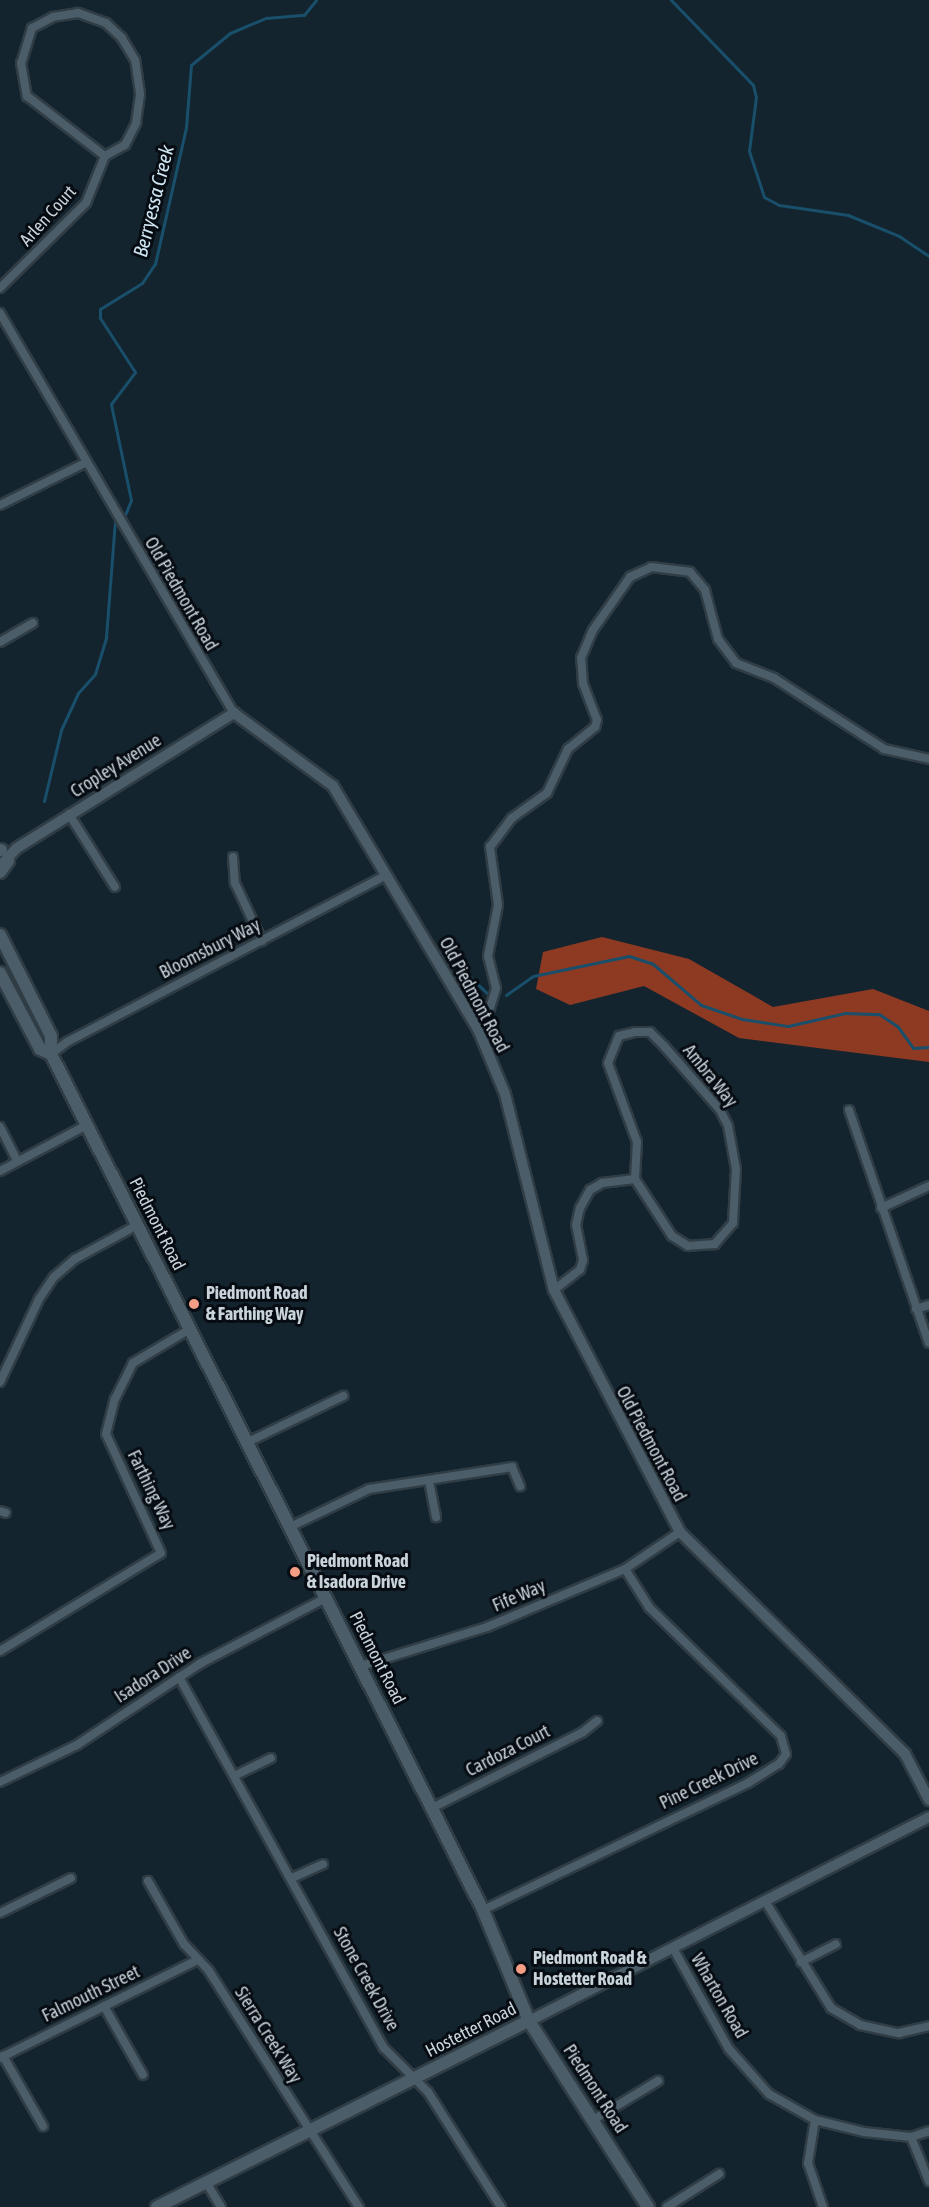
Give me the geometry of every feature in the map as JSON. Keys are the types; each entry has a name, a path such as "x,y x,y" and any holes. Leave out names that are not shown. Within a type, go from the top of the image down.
{"main road":[{"path":"0,872 4,863"},
{"name":"Piedmont Road","path":"0,935 51,1036 51,1054 483,1910 529,2020 648,2207"},
{"name":"Piedmont Road","path":"0,973 40,1048 51,1054"},
{"name":"Hostetter Road","path":"157,2207 416,2080 529,2020"}],"street":[{"path":"78,13 106,23 122,38 135,60 140,94 136,123 125,145 105,156 27,96 21,63 28,39 32,28 53,17 78,13"},
{"name":"Arlen Court","path":"0,288 86,203 105,156"},
{"name":"Old Piedmont Road","path":"0,313 234,713 333,786 471,1019 505,1094 554,1290 680,1532 905,1754 929,1800"},
{"path":"0,505 87,462"},
{"path":"471,1019 490,1008 496,988 488,956 498,905 490,847 512,818 547,793 568,749 595,727 597,720 583,684 580,658 592,630 630,577 651,567 690,572 705,590 718,639 736,663 774,678 884,749 929,759"},
{"path":"0,642 33,623"},
{"name":"Cropley Avenue","path":"4,863 17,848 69,814 234,713"},
{"path":"69,814 116,887"},
{"name":"Cropley Avenue","path":"0,850 17,848"},
{"path":"232,857 235,883 262,941"},
{"name":"Bloomsbury Way","path":"51,1054 67,1042 386,875"},
{"name":"Ambra Way","path":"650,1032 720,1110 728,1126 736,1169 733,1223 715,1245 688,1246 663,1224 647,1192 635,1179 637,1142 608,1063 619,1036 650,1032"},
{"path":"849,1110 929,1343"},
{"path":"0,1171 87,1125"},
{"path":"0,1127 17,1161"},
{"path":"554,1290 580,1270 583,1260 576,1225 580,1209 590,1190 602,1183 635,1179"},
{"path":"881,1208 929,1186"},
{"path":"0,1382 39,1299 54,1277 75,1259 137,1225"},
{"path":"916,1309 929,1305"},
{"name":"Farthing Way","path":"0,1651 161,1553 106,1434 115,1399 133,1363 190,1329"},
{"path":"248,1442 343,1396"},
{"path":"290,1527 369,1489 513,1467 520,1486"},
{"path":"429,1481 436,1517"},
{"name":"Fife Way","path":"361,1666 487,1628 625,1569 680,1532"},
{"name":"Pine Creek Drive","path":"483,1910 748,1783 779,1764 786,1754 781,1736 649,1607 625,1569"},
{"name":"Isadora Drive","path":"0,1782 77,1745 179,1677 326,1598"},
{"name":"Stone Creek Drive","path":"179,1677 384,2048 428,2092 501,2207"},
{"name":"Cardoza Court","path":"432,1808 583,1732 597,1720"},
{"path":"234,1776 270,1758"},
{"name":"Hostetter Road","path":"529,2020 929,1817"},
{"path":"292,1878 323,1864"},
{"path":"0,1913 71,1878"},
{"name":"Sierra Creek Way","path":"148,1881 184,1944 209,1971 309,2132 359,2207"},
{"path":"765,1901 831,2008 860,2025 899,2033 929,2026"},
{"path":"801,1962 836,1944"},
{"name":"Wharton Road","path":"673,1948 729,2049 769,2094 815,2120 864,2132 911,2137 929,2131"},
{"name":"Falmouth Street","path":"1,2057 197,1960"},
{"path":"104,2006 143,2074"},
{"path":"1,2057 43,2126"},
{"path":"593,2120 658,2080"},
{"path":"815,2120 808,2163 823,2207"},
{"path":"911,2137 929,2181"},
{"path":"667,2207 719,2174"},
{"path":"206,2182 221,2207"}],"shaded area":[{"path":"602,937 689,959 773,1007 873,989 929,1011 929,1062 739,1038 644,986 570,1005 536,989 543,952"}],"waterway":[{"name":"Berryessa Creek","path":"125,515 131,500 111,404 135,372 100,318 100,309 142,283 155,264 186,128 191,65 230,33 266,18 304,15 316,0"},
{"name":"Berryessa Creek","path":"671,0 753,85 756,97 749,151 764,197 779,205 848,215 899,236 929,256"},
{"name":"Berryessa Creek","path":"44,801 61,730 78,693 95,674 106,637 115,521"},
{"path":"506,995 533,976 629,956 653,964 701,1005 742,1019 788,1026 845,1013 879,1014 898,1027 913,1048 929,1047"},
{"path":"451,959 488,994"}],"place":[{"name":"Piedmont Road & Farthing Way","path":"194,1304"},
{"name":"Piedmont Road & Isadora Drive","path":"295,1572"},
{"name":"Piedmont Road & Hostetter Road","path":"521,1969"}]}
